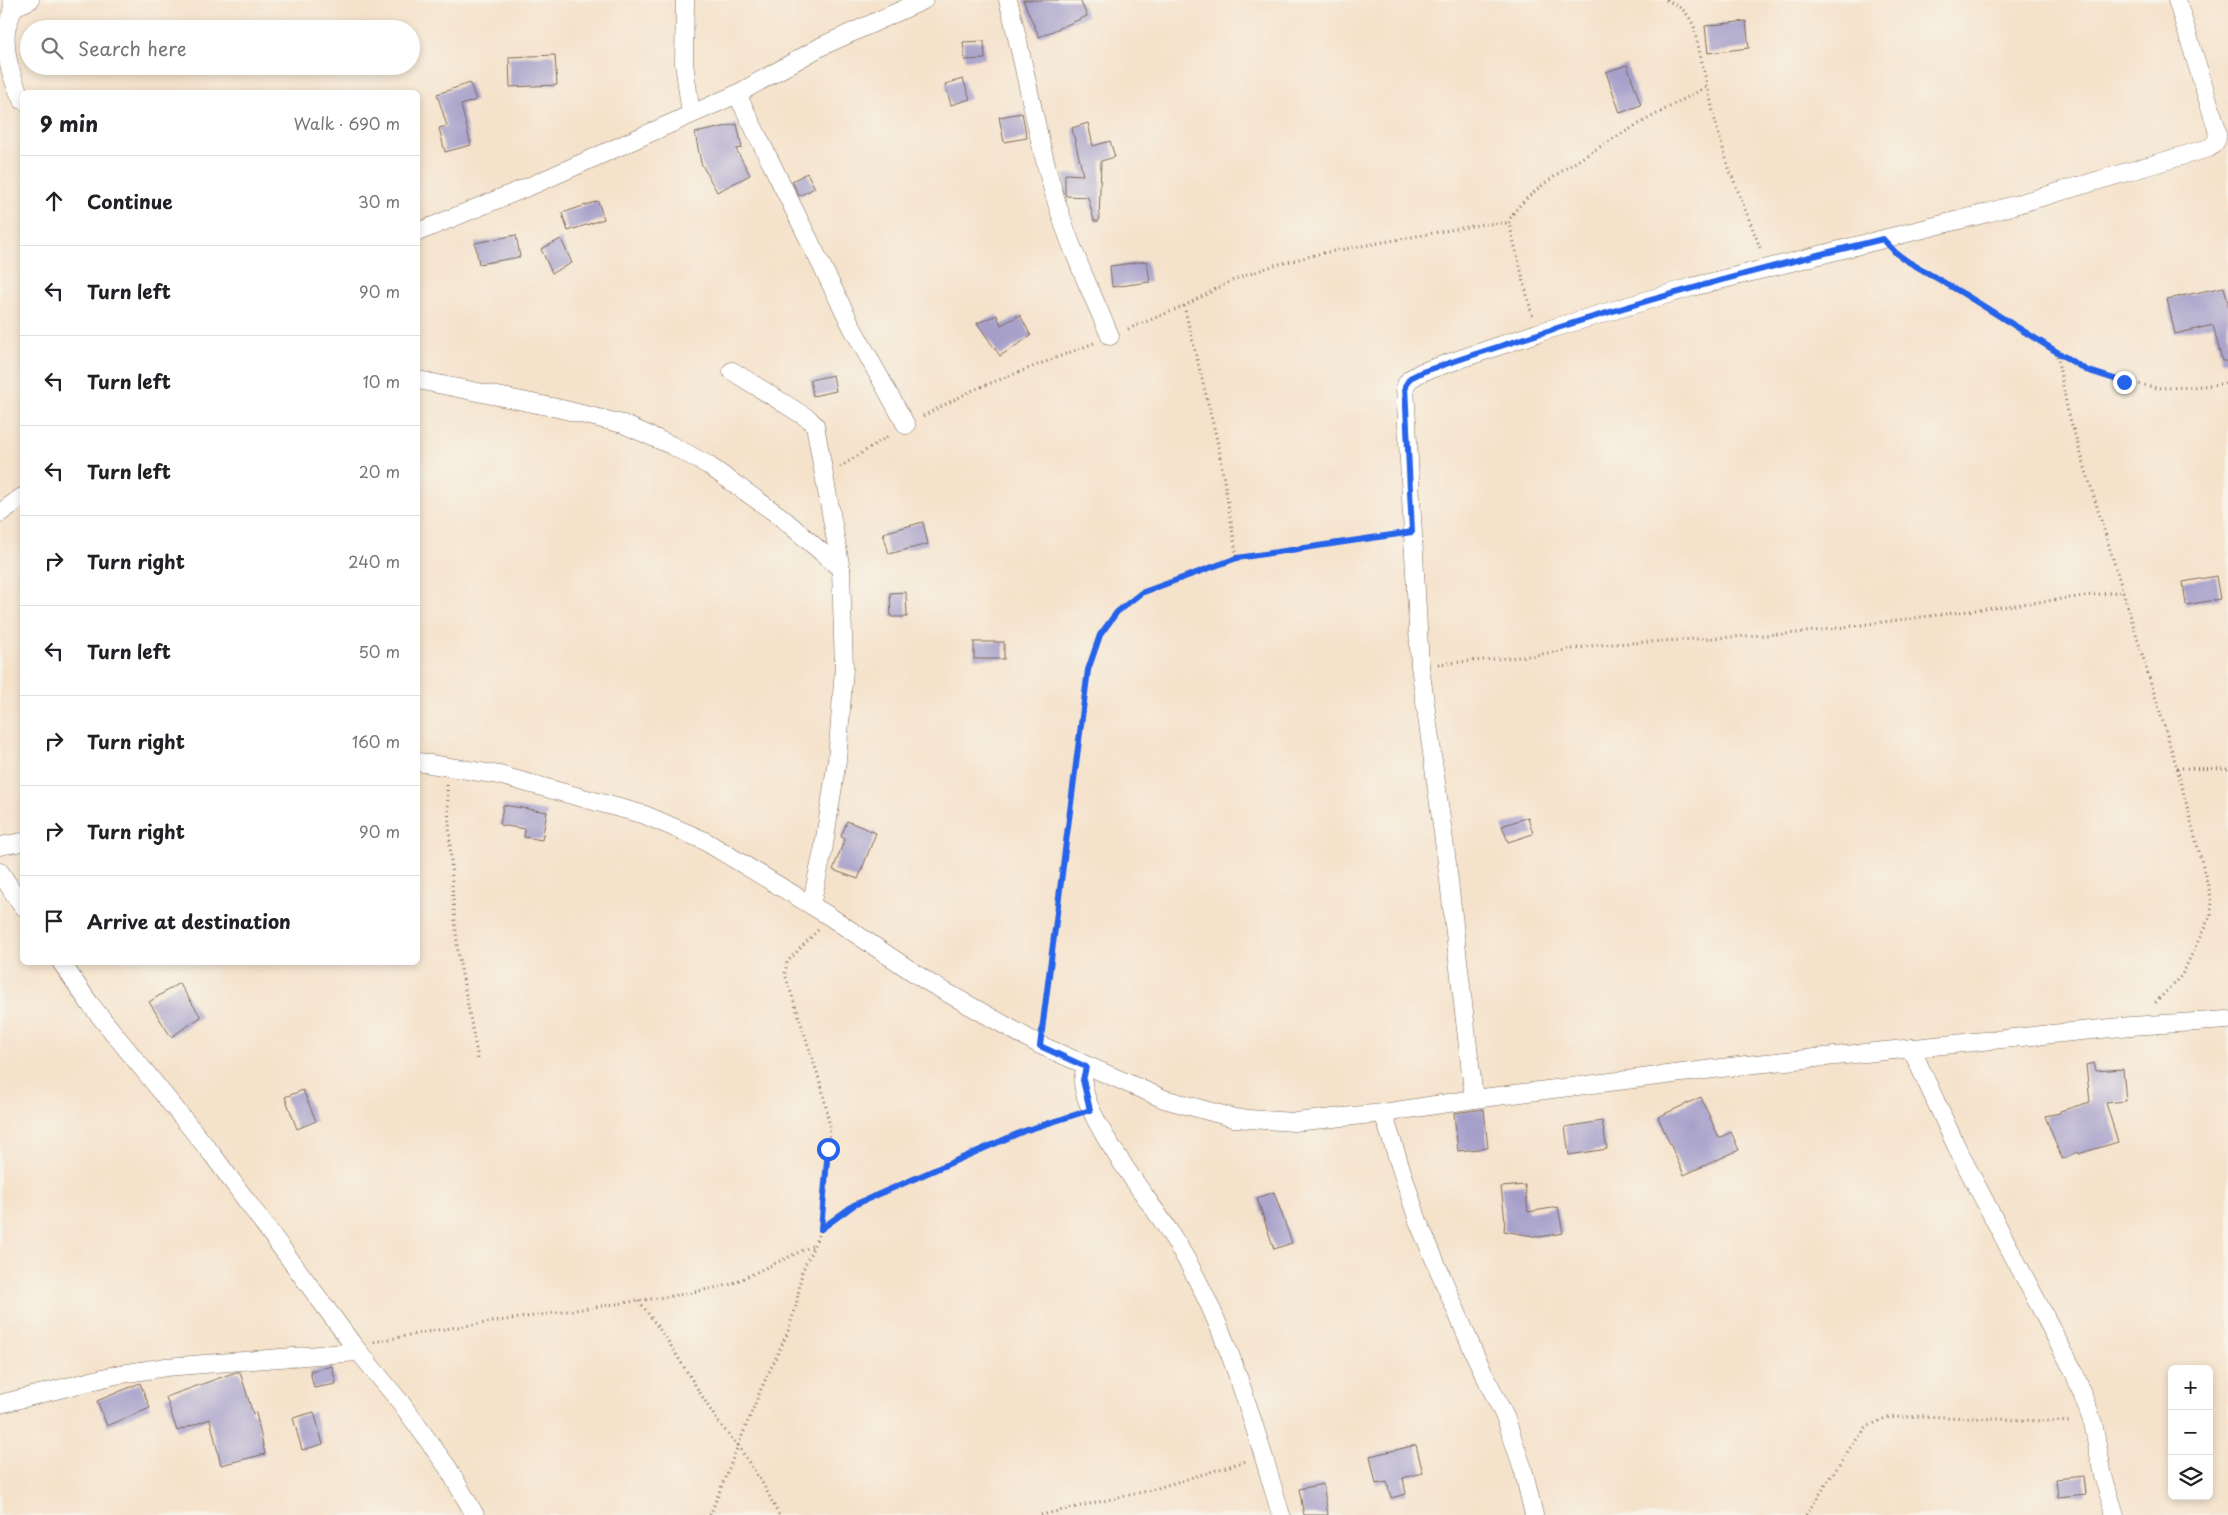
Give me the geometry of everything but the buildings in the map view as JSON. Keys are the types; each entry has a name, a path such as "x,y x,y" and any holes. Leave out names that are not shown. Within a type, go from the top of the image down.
{"street":[{"path":"685,0 684,63 692,114"},
{"path":"420,231 534,184 737,94 822,46 924,0"},
{"path":"1008,0 1062,220 1110,336"},
{"path":"1474,1098 1446,855 1420,666 1405,386 1410,378 1422,372 1537,333 1768,267 1986,213 2209,148 2216,143 2218,136 2216,126 2177,0"},
{"path":"18,2 6,29 6,50 12,79 20,96"},
{"path":"737,94 853,329 906,425"},
{"path":"732,371 809,418 814,425 841,569 844,669 837,760 823,852 811,905"},
{"path":"420,380 557,408 623,424 671,445 708,466 782,517 841,569"},
{"path":"0,513 20,498"},
{"path":"420,762 500,775 645,815 703,840 829,916 928,982 1040,1046 1086,1067 1164,1098 1234,1118 1294,1122 1383,1113 1474,1098 1746,1065 2131,1026 2228,1020"},
{"path":"0,846 20,842"},
{"path":"0,872 20,903"},
{"path":"63,965 90,1004 212,1154 356,1349 400,1403 448,1468 475,1515"},
{"path":"1911,1048 1959,1152 2070,1364 2093,1423 2104,1476 2115,1515"},
{"path":"1086,1067 1083,1080 1090,1110 1190,1265 1223,1336 1246,1399 1281,1515"},
{"path":"1383,1113 1418,1221 1475,1355 1506,1419 1523,1469 1534,1515"},
{"path":"0,1404 115,1375 166,1367 356,1349"}],"path":[{"path":"1666,0 1680,6 1690,16 1717,129 1730,171 1768,267"},
{"path":"1537,333 1509,223 1517,207 1605,142 1708,86"},
{"path":"825,477 906,425 973,390 1184,306 1233,280 1275,265 1323,253 1483,224 1509,223"},
{"path":"1883,239 1896,253 1907,261 2086,370 2149,386 2193,387 2228,383"},
{"path":"1184,306 1220,453 1237,558"},
{"path":"2056,351 2068,412 2177,768 2202,857 2212,901 2211,914 2182,975 2131,1026"},
{"path":"1040,1046 1086,678 1100,635 1117,612 1141,593 1237,558 1412,532"},
{"path":"1420,666 1528,656 1597,645 1798,633 2124,592"},
{"path":"447,767 452,900 458,953 478,1059"},
{"path":"2177,768 2228,769"},
{"path":"710,1515 761,1389 787,1334 796,1306 802,1272 821,1229 830,1127 822,1088 787,982 785,968 787,962 829,916"},
{"path":"821,1229 854,1205 1024,1131 1090,1110"},
{"path":"356,1349 524,1316 639,1301 729,1285 813,1246"},
{"path":"639,1301 666,1338 718,1422 739,1447 763,1484 779,1515"},
{"path":"1806,1515 1852,1445 1867,1427 1886,1418 1921,1416 2093,1423"},
{"path":"1041,1515 1150,1490 1263,1456"}],"route":[{"path":"828,1149 821,1229 854,1205 1024,1131 1090,1110 1083,1080 1086,1067 1040,1046 1088,670 1100,635 1117,612 1141,593 1237,558 1412,532 1405,395 1405,386 1410,378 1422,372 1537,333 1692,287 1883,239 1896,253 1907,261 2086,370 2124,382"}]}
